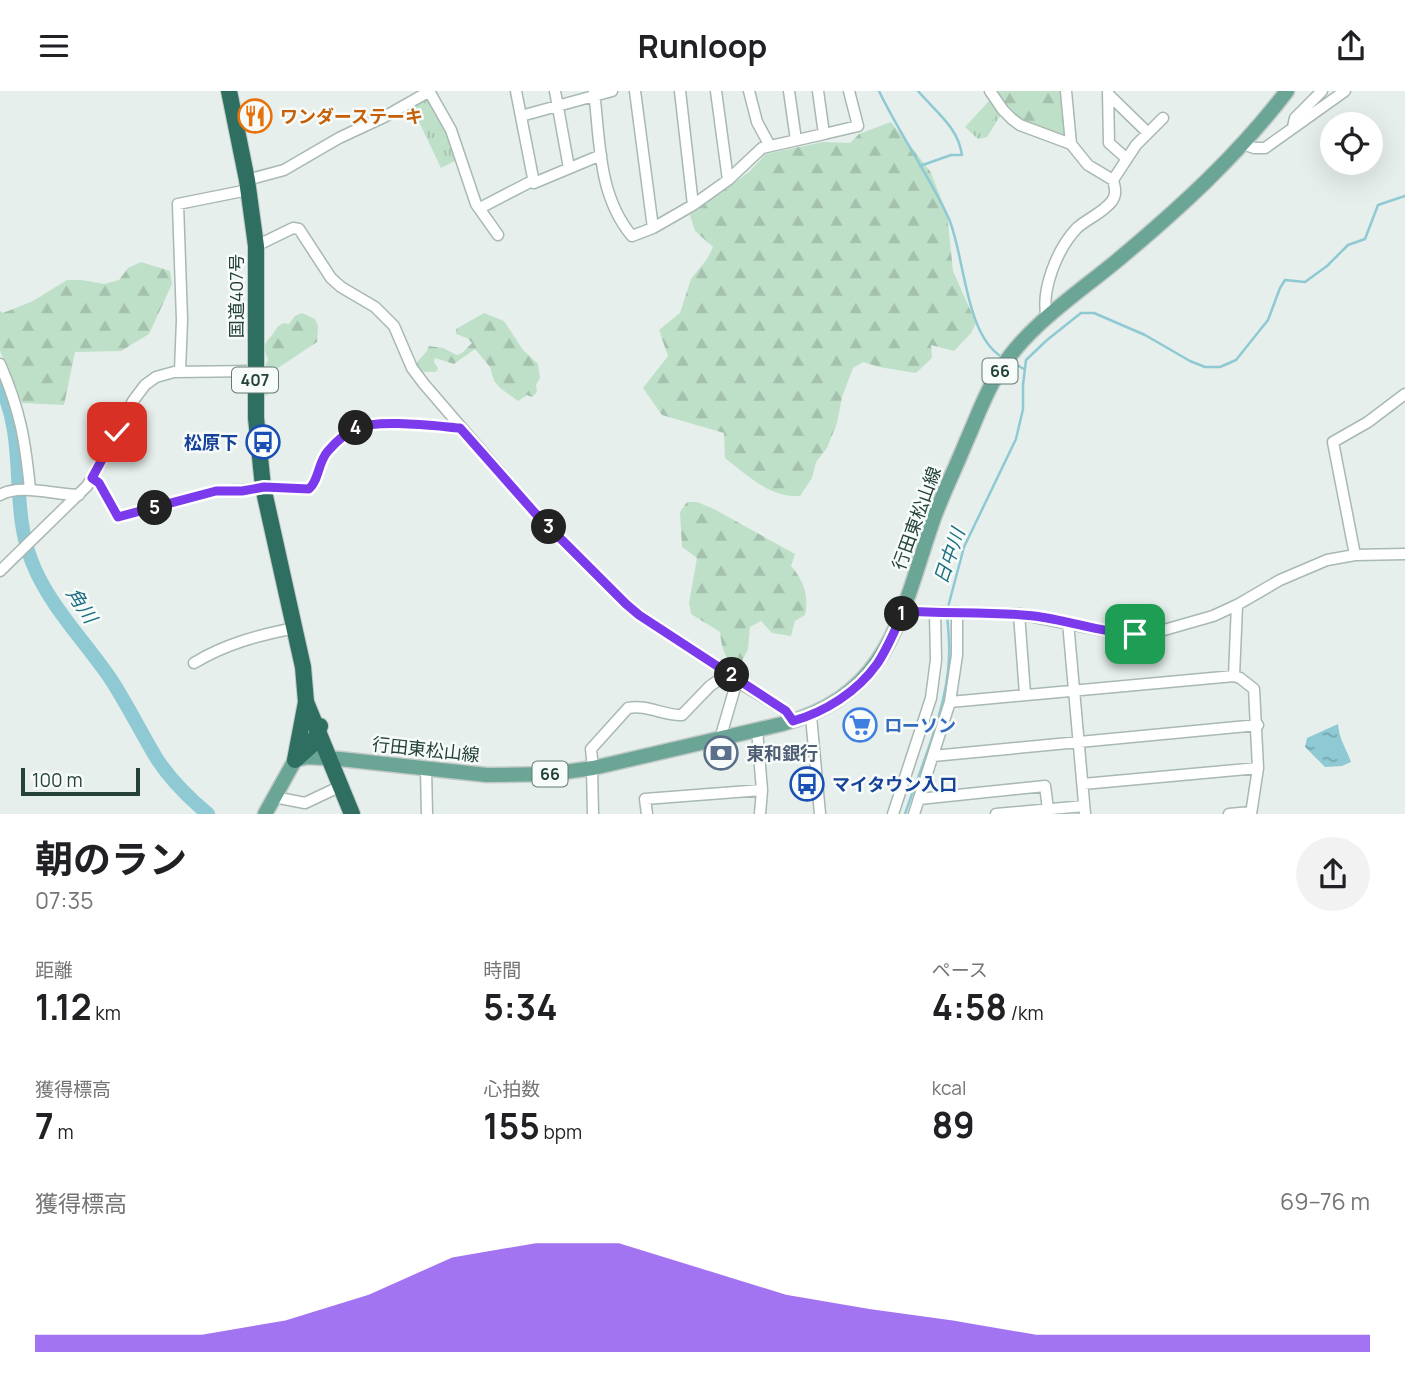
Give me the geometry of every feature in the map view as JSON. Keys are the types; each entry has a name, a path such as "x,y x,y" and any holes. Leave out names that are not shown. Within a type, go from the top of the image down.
{"highway":[{"name":"国道407号","path":"229,91 248,185 256,246 256,418 264,487 303,667"},
{"name":"407","path":"303,667 306,702 360,814"},
{"name":"407","path":"303,667 322,717 341,786 352,814"},
{"path":"295,760 306,702"},
{"path":"295,760 313,744 319,733 322,717"}],"main road":[{"name":"行田東松山線","path":"295,760 307,757 335,759 518,776 593,768 811,716 842,697 870,672 889,642 904,611 936,514 987,394 1009,357 1047,319 1189,199 1244,144 1287,91"},
{"path":"265,814 295,760"}],"street":[{"path":"516,91 534,183 601,155"},
{"path":"555,91 569,168"},
{"path":"521,116 595,93 612,91"},
{"path":"635,91 653,228"},
{"path":"680,91 693,205"},
{"path":"716,91 728,180"},
{"path":"749,91 758,123 770,146"},
{"path":"789,91 796,141"},
{"path":"818,91 824,134"},
{"path":"595,93 607,189 621,223 632,236 653,228 693,205 728,180 762,148 858,126 849,91"},
{"path":"990,91 1003,110 1020,125 1071,144 1088,165 1113,180"},
{"path":"1066,91 1071,144"},
{"path":"1293,127 1295,118 1322,91"},
{"path":"1244,144 1254,149 1265,148 1345,91"},
{"path":"180,371 182,320 178,204 248,185 284,170 427,92 451,130 476,205 498,235"},
{"path":"1108,93 1147,132"},
{"path":"1108,93 1109,143 1126,158"},
{"path":"1047,319 1045,294 1064,247 1079,226 1113,200 1116,192 1113,180 1126,158 1147,132 1163,118"},
{"path":"480,208 534,180"},
{"path":"256,246 293,227 299,229 331,278 375,307 394,326 412,368 460,428 535,513 626,604 786,711 793,721"},
{"path":"0,364 20,413 29,489"},
{"path":"0,571 79,495 92,478 140,391 156,377 180,371 255,371"},
{"path":"1355,555 1333,442 1368,422 1405,394"},
{"path":"92,478 99,483 118,517 204,493 264,487 306,490 311,488 327,452 351,431 363,426 388,423 460,428"},
{"path":"5,493 29,489 57,495 79,495"},
{"path":"904,611 1019,614 1122,634 1150,634 1213,617 1303,568 1327,560 1355,555 1405,554"},
{"path":"1234,676 1237,605"},
{"path":"893,814 931,698 936,660 935,612"},
{"path":"914,814 950,702 957,656 957,612"},
{"path":"1019,614 1025,694"},
{"path":"996,814 1048,809 1085,810 1068,622"},
{"path":"194,663 209,653 232,644 295,628"},
{"path":"720,739 732,676"},
{"path":"593,814 591,749 628,708 637,706 682,715 710,686 732,676"},
{"path":"950,702 1234,676 1240,678 1254,689 1258,725 1258,768 1251,813 1229,814"},
{"path":"811,716 820,814"},
{"path":"933,756 1258,725"},
{"path":"757,730 762,790 760,814"},
{"path":"1083,784 1258,768"},
{"path":"426,769 427,814"},
{"path":"275,797 305,803 341,786"},
{"path":"919,799 1045,786 1048,809"},
{"path":"647,814 645,800 762,790"}],"green space":[{"path":"994,91 1062,91 1067,138 1016,116"},
{"path":"428,97 447,133 457,160 441,168 412,107"},
{"path":"989,101 1002,113 987,137 978,139 965,127"},
{"path":"988,106 997,115 979,134 970,125"},
{"path":"891,122 930,171 947,213 953,271 976,323 971,333 954,351 931,345 932,358 916,373 863,362 853,368 842,397 837,423 827,448 816,462 812,478 800,496 789,496 759,484 725,458 724,433 662,415 643,388 668,356 659,330 680,313 691,279 713,247 695,231 690,215 749,172 766,154 823,142 850,143 859,134"},
{"path":"141,262 170,271 172,284 149,334 121,351 75,352 64,405 22,403 0,351 0,311 3,313 33,301 67,280 104,284 119,280 128,268"},
{"path":"302,313 315,319 318,326 317,342 272,372 274,391 265,396 262,382 268,360 265,344 277,327 283,323 289,324 295,316"},
{"path":"484,313 504,321 523,350 538,364 540,378 536,385 537,392 532,397 527,395 518,401 500,388 494,381 490,367 475,349 454,364 435,358 434,362 438,368 436,372 424,372 416,364 429,346 443,348 457,355 462,353 472,343 456,334 456,329"},
{"path":"687,502 697,502 714,509 795,554 791,566 804,589 805,615 795,621 791,636 772,633 761,621 750,627 748,649 739,667 726,657 720,632 691,614 689,603 697,558 682,547 680,512"}],"water":[{"path":"1338,724 1351,762 1342,766 1325,767 1305,747 1307,738"}],"waterway":[{"path":"879,91 949,219 973,314 980,332 1002,357"},
{"path":"918,91 951,128 962,155 951,155 920,166"},
{"path":"948,607 964,547 1016,439 1023,409 1026,360 1047,340 1081,313 1094,313 1145,335 1190,361 1205,367 1220,367 1236,360 1268,320 1285,280 1305,282 1327,266 1348,245 1365,239 1378,205 1405,196"},
{"path":"1011,362 1024,369"},
{"name":"角川","path":"0,385 14,428 25,540 39,578 58,609 112,681 162,766 208,814"},
{"name":"日中川","path":"905,814 933,736 944,696 949,652 947,614"}],"place":[{"name":"ワンダーステーキ","path":"255,116"},
{"name":"松原下","path":"263,442"},
{"name":"ローソン","path":"860,725"},
{"name":"東和銀行","path":"721,753"},
{"name":"マイタウン入口","path":"807,784"}],"route":[{"path":"117,432 92,478 99,483 118,517 216,491 242,491 264,487 309,489 327,452 351,431 363,426 388,423 460,428 535,513 626,604 729,673 735,680 786,711 793,721 811,716 863,680 877,665 904,611 1019,614 1109,632 1135,634"}]}
